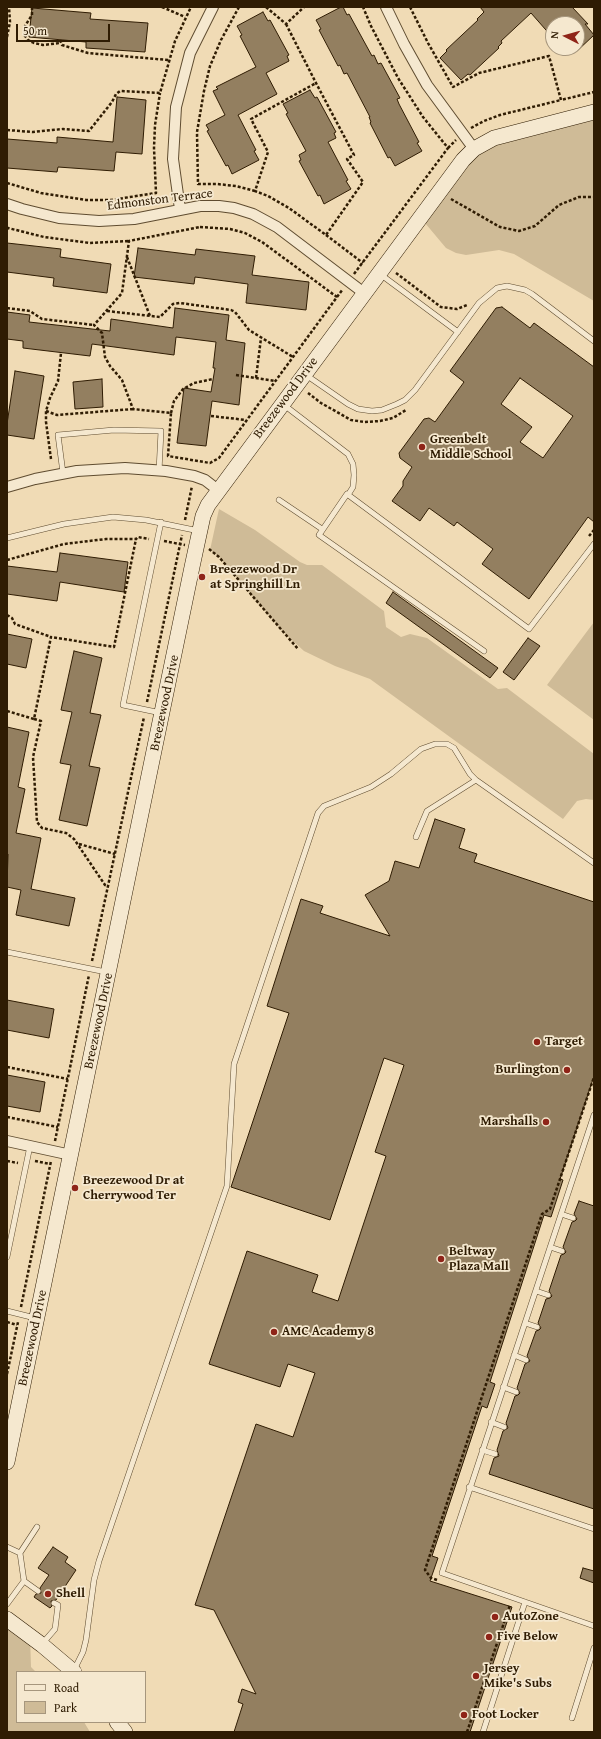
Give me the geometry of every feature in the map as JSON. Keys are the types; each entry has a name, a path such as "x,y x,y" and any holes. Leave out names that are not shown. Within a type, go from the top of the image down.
{"street":[{"path":"386,7 404,44 428,85 474,149"},
{"path":"180,209 173,159 176,107 190,53 210,8"},
{"name":"Breezewood Drive","path":"7,1462 200,531 208,504 439,190 463,160 474,149 494,138 508,133 594,112"},
{"name":"Edmonston Terrace","path":"7,204 58,218 99,221 134,219 200,206 219,206 253,214 277,227 364,293"},
{"path":"7,487 63,473 107,469 158,471 194,476 205,480 218,490"},
{"path":"7,1141 71,1155"},
{"path":"7,1619 42,1644 74,1671"},
{"path":"118,1723 125,1732"}],"lane":[{"path":"378,273 458,332"},
{"path":"300,378 358,409 372,411 382,410 405,400 415,390 479,303 497,288 507,286 525,290 532,294 594,341"},
{"path":"282,404 348,454 353,464 353,487 319,534 484,651"},
{"path":"63,473 58,435 114,430 161,431 158,471"},
{"path":"348,495 529,629 594,544"},
{"path":"279,500 322,530"},
{"path":"7,538 96,518 130,518 161,522 200,531"},
{"path":"161,522 123,705 163,714"},
{"path":"74,1671 83,1652 86,1640 94,1580 99,1561 227,1186 234,1064 318,813 324,806 371,787 391,774 421,749 435,744 447,744 454,748 470,774 476,780 594,863"},
{"path":"416,837 427,811 476,780"},
{"path":"7,952 109,973"},
{"path":"594,1115 469,1487 442,1573 594,1626"},
{"path":"7,1257 30,1146"},
{"path":"561,1214 573,1218"},
{"path":"550,1247 562,1251"},
{"path":"536,1291 548,1295"},
{"path":"7,1311 37,1318"},
{"path":"525,1323 537,1327"},
{"path":"514,1356 526,1360"},
{"path":"503,1387 516,1392"},
{"path":"491,1422 504,1427"},
{"path":"482,1450 495,1454"},
{"path":"469,1487 594,1529"},
{"path":"7,1604 24,1581 20,1553 37,1527"},
{"path":"7,1547 20,1553"},
{"path":"24,1581 38,1591"},
{"path":"483,1732 525,1602"},
{"path":"42,1644 55,1629 58,1605 54,1603"},
{"path":"572,1718 594,1648"}],"path":[{"path":"7,37 10,22 9,7"},
{"path":"32,7 32,15 25,26 28,40 43,44 60,42 62,46 88,53 168,60"},
{"path":"162,7 185,17"},
{"path":"7,183 41,193 86,200 111,200 156,193 154,148 155,125 160,93 168,60 190,7"},
{"path":"239,7 221,40 210,66 197,132 198,184 236,186 268,196 289,208 363,263"},
{"path":"266,7 286,24 354,155 348,159 363,182 326,235"},
{"path":"286,24 304,7"},
{"path":"363,7 398,78 423,117 448,148"},
{"path":"410,7 453,87 480,73 549,56 561,100"},
{"path":"255,191 268,152 251,119 316,82"},
{"path":"7,130 33,132 63,129 89,131 112,102 116,94 120,91 160,93"},
{"path":"213,379 194,383 183,389 174,401 171,413 168,456 210,463 215,462 448,148 463,135 484,121 500,115 594,92"},
{"path":"439,190 464,208 500,227 519,231 535,226 559,205 579,197 594,198"},
{"path":"7,229 44,237 90,243 129,241 200,227 230,229 245,233 262,242 337,297"},
{"path":"94,325 122,293 129,241"},
{"path":"127,257 151,316"},
{"path":"107,311 163,316 173,304 180,303 231,310 235,312 249,330 293,357"},
{"path":"7,308 30,311 42,319 94,325 102,333 105,357 110,366 122,380 133,409"},
{"path":"256,378 261,338"},
{"path":"51,459 46,422 46,410 58,381 61,353"},
{"path":"236,375 276,381"},
{"path":"300,378 321,403 351,420 364,422 380,421 393,418 408,409"},
{"path":"46,410 56,414 133,409 171,413"},
{"path":"211,416 246,420"},
{"path":"7,1374 197,461"},
{"path":"7,560 64,544 106,539 136,540 138,537 210,550 219,556 298,649"},
{"path":"7,615 12,618 15,624 51,637 114,647 136,540"},
{"path":"34,719 51,637"},
{"path":"7,712 41,721 33,757 37,822 42,828 66,833 79,844 105,885 108,886"},
{"path":"79,844 115,854"},
{"path":"7,1067 68,1079"},
{"path":"7,1117 58,1127"},
{"path":"7,1322 17,1325"}],"green space":[{"path":"594,112 594,301 514,254 499,250 466,255 456,253 446,248 420,217 474,149"},
{"path":"219,509 255,530 300,562 307,565 322,565 384,611 386,627 401,637 410,634 427,638 498,689 507,688 594,754 594,800 586,799 577,801 563,819 370,679 335,666 304,651 281,630 219,557 210,550"},
{"path":"594,622 594,720 547,685"},
{"path":"7,1619 30,1636 31,1667 35,1671 16,1671 16,1723 85,1723 90,1732 7,1732"}],"building":[{"path":"343,7 347,15 349,14 372,56 374,55 378,64 381,63 400,98 397,99 399,104 419,142 417,143 422,151 395,166 390,157 388,158 370,123 370,117 347,73 344,74 340,65 338,66 319,30 321,29 316,20"},
{"path":"480,7 572,7 580,16 545,16 545,29 531,13 501,41 502,43 498,47 499,48 470,75 468,74 461,80 440,58 484,12"},
{"path":"32,8 91,13 90,19 148,23 145,52 86,48 86,42 29,37"},
{"path":"263,12 268,21 270,20 289,55 287,56 289,61 266,73 277,94 238,115 256,150 254,151 259,160 232,174 207,131 209,130 206,125 225,115 213,91 218,89 216,87 256,67 240,36 242,35 237,26"},
{"path":"585,24 594,35 585,43"},
{"path":"310,90 315,98 317,97 336,132 334,133 336,138 328,142 348,180 346,181 351,189 324,204 299,161 301,160 299,155 306,151 286,114 288,113 283,104"},
{"path":"117,97 146,100 142,154 116,152 114,171 58,167 57,172 7,168 7,139 57,143 57,137 113,142"},
{"path":"7,243 61,249 60,257 111,264 107,293 53,286 54,278 7,272"},
{"path":"138,248 195,255 196,249 255,256 252,275 309,282 306,310 246,303 248,284 195,277 194,284 134,277"},
{"name":"Greenbelt Middle School","path":"502,307 530,328 534,323 594,367 594,522 588,517 529,599 482,564 493,549 457,522 454,526 429,508 420,521 392,501 403,486 403,481 412,467 400,458 399,453 424,419 429,418 435,422 464,382 450,371 496,308","holes":["520,378 573,416 543,458 520,442 532,427 501,404"]},
{"path":"175,308 229,315 226,340 245,343 239,405 212,401 206,446 177,443 184,388 211,392 215,368 213,368 216,342 176,337 174,355 92,344 90,356 23,348 23,341 7,339 7,312 30,315 29,322 110,331 111,319 173,328"},
{"path":"15,371 44,376 34,439 7,435 7,424"},
{"path":"102,379 103,407 75,409 73,382"},
{"path":"60,553 128,562 124,592 60,582 57,601 7,594 7,566 57,572"},
{"path":"393,592 498,668 490,678 386,603"},
{"path":"7,634 32,639 26,668 7,664"},
{"path":"528,638 540,646 514,680 503,672"},
{"path":"74,651 102,658 90,713 101,715 89,766 100,768 87,826 59,820 71,765 60,763 72,712 61,710"},
{"path":"7,727 29,732 18,787 25,789 16,833 41,838 31,889 75,898 69,926 16,915 21,890 7,887"},
{"name":"Beltway Plaza Mall","path":"435,819 465,829 459,848 477,854 474,862 594,902 594,1076 560,1179 563,1180 551,1217 544,1215 490,1382 495,1384 487,1408 482,1406 432,1556 438,1558 430,1581 512,1607 470,1732 234,1732 243,1704 238,1702 242,1689 256,1694 214,1610 195,1605 256,1424 293,1437 315,1373 288,1364 280,1387 209,1364 247,1251 318,1275 312,1292 338,1301 386,1156 375,1152 404,1065 384,1058 330,1220 231,1187 289,1013 267,1006 301,899 323,906 320,913 390,936 365,895 389,881 395,861 419,868"},
{"path":"7,1000 54,1009 49,1038 7,1030"},
{"path":"7,1075 45,1082 40,1112 7,1106"},
{"path":"579,1201 594,1206 594,1509 489,1474 494,1458 499,1456 497,1450 503,1431 508,1428 506,1423 515,1396 520,1393 517,1388 525,1364 530,1361 527,1356 536,1331 541,1328 538,1323 546,1299 552,1296 549,1291 561,1255 566,1252 563,1247 572,1222 577,1219 574,1214"},
{"path":"53,1547 68,1557 65,1562 76,1570 56,1600 51,1601 52,1606 50,1608 34,1597 36,1594 41,1593 40,1588 49,1575 38,1568"},
{"path":"583,1568 594,1571 594,1583 580,1578"}],"place":[{"name":"Greenbelt Middle School","path":"422,447"},
{"name":"Breezewood Dr at Springhill Ln","path":"202,577"},
{"name":"Target","path":"537,1042"},
{"name":"Burlington","path":"567,1070"},
{"name":"Marshalls","path":"546,1122"},
{"name":"Breezewood Dr at Cherrywood Ter","path":"75,1188"},
{"name":"Beltway Plaza Mall","path":"441,1259"},
{"name":"AMC Academy 8","path":"274,1332"},
{"name":"Shell","path":"48,1594"},
{"name":"AutoZone","path":"495,1617"},
{"name":"Five Below","path":"489,1637"},
{"name":"Jersey Mike's Subs","path":"476,1676"},
{"name":"Foot Locker","path":"464,1715"}]}
